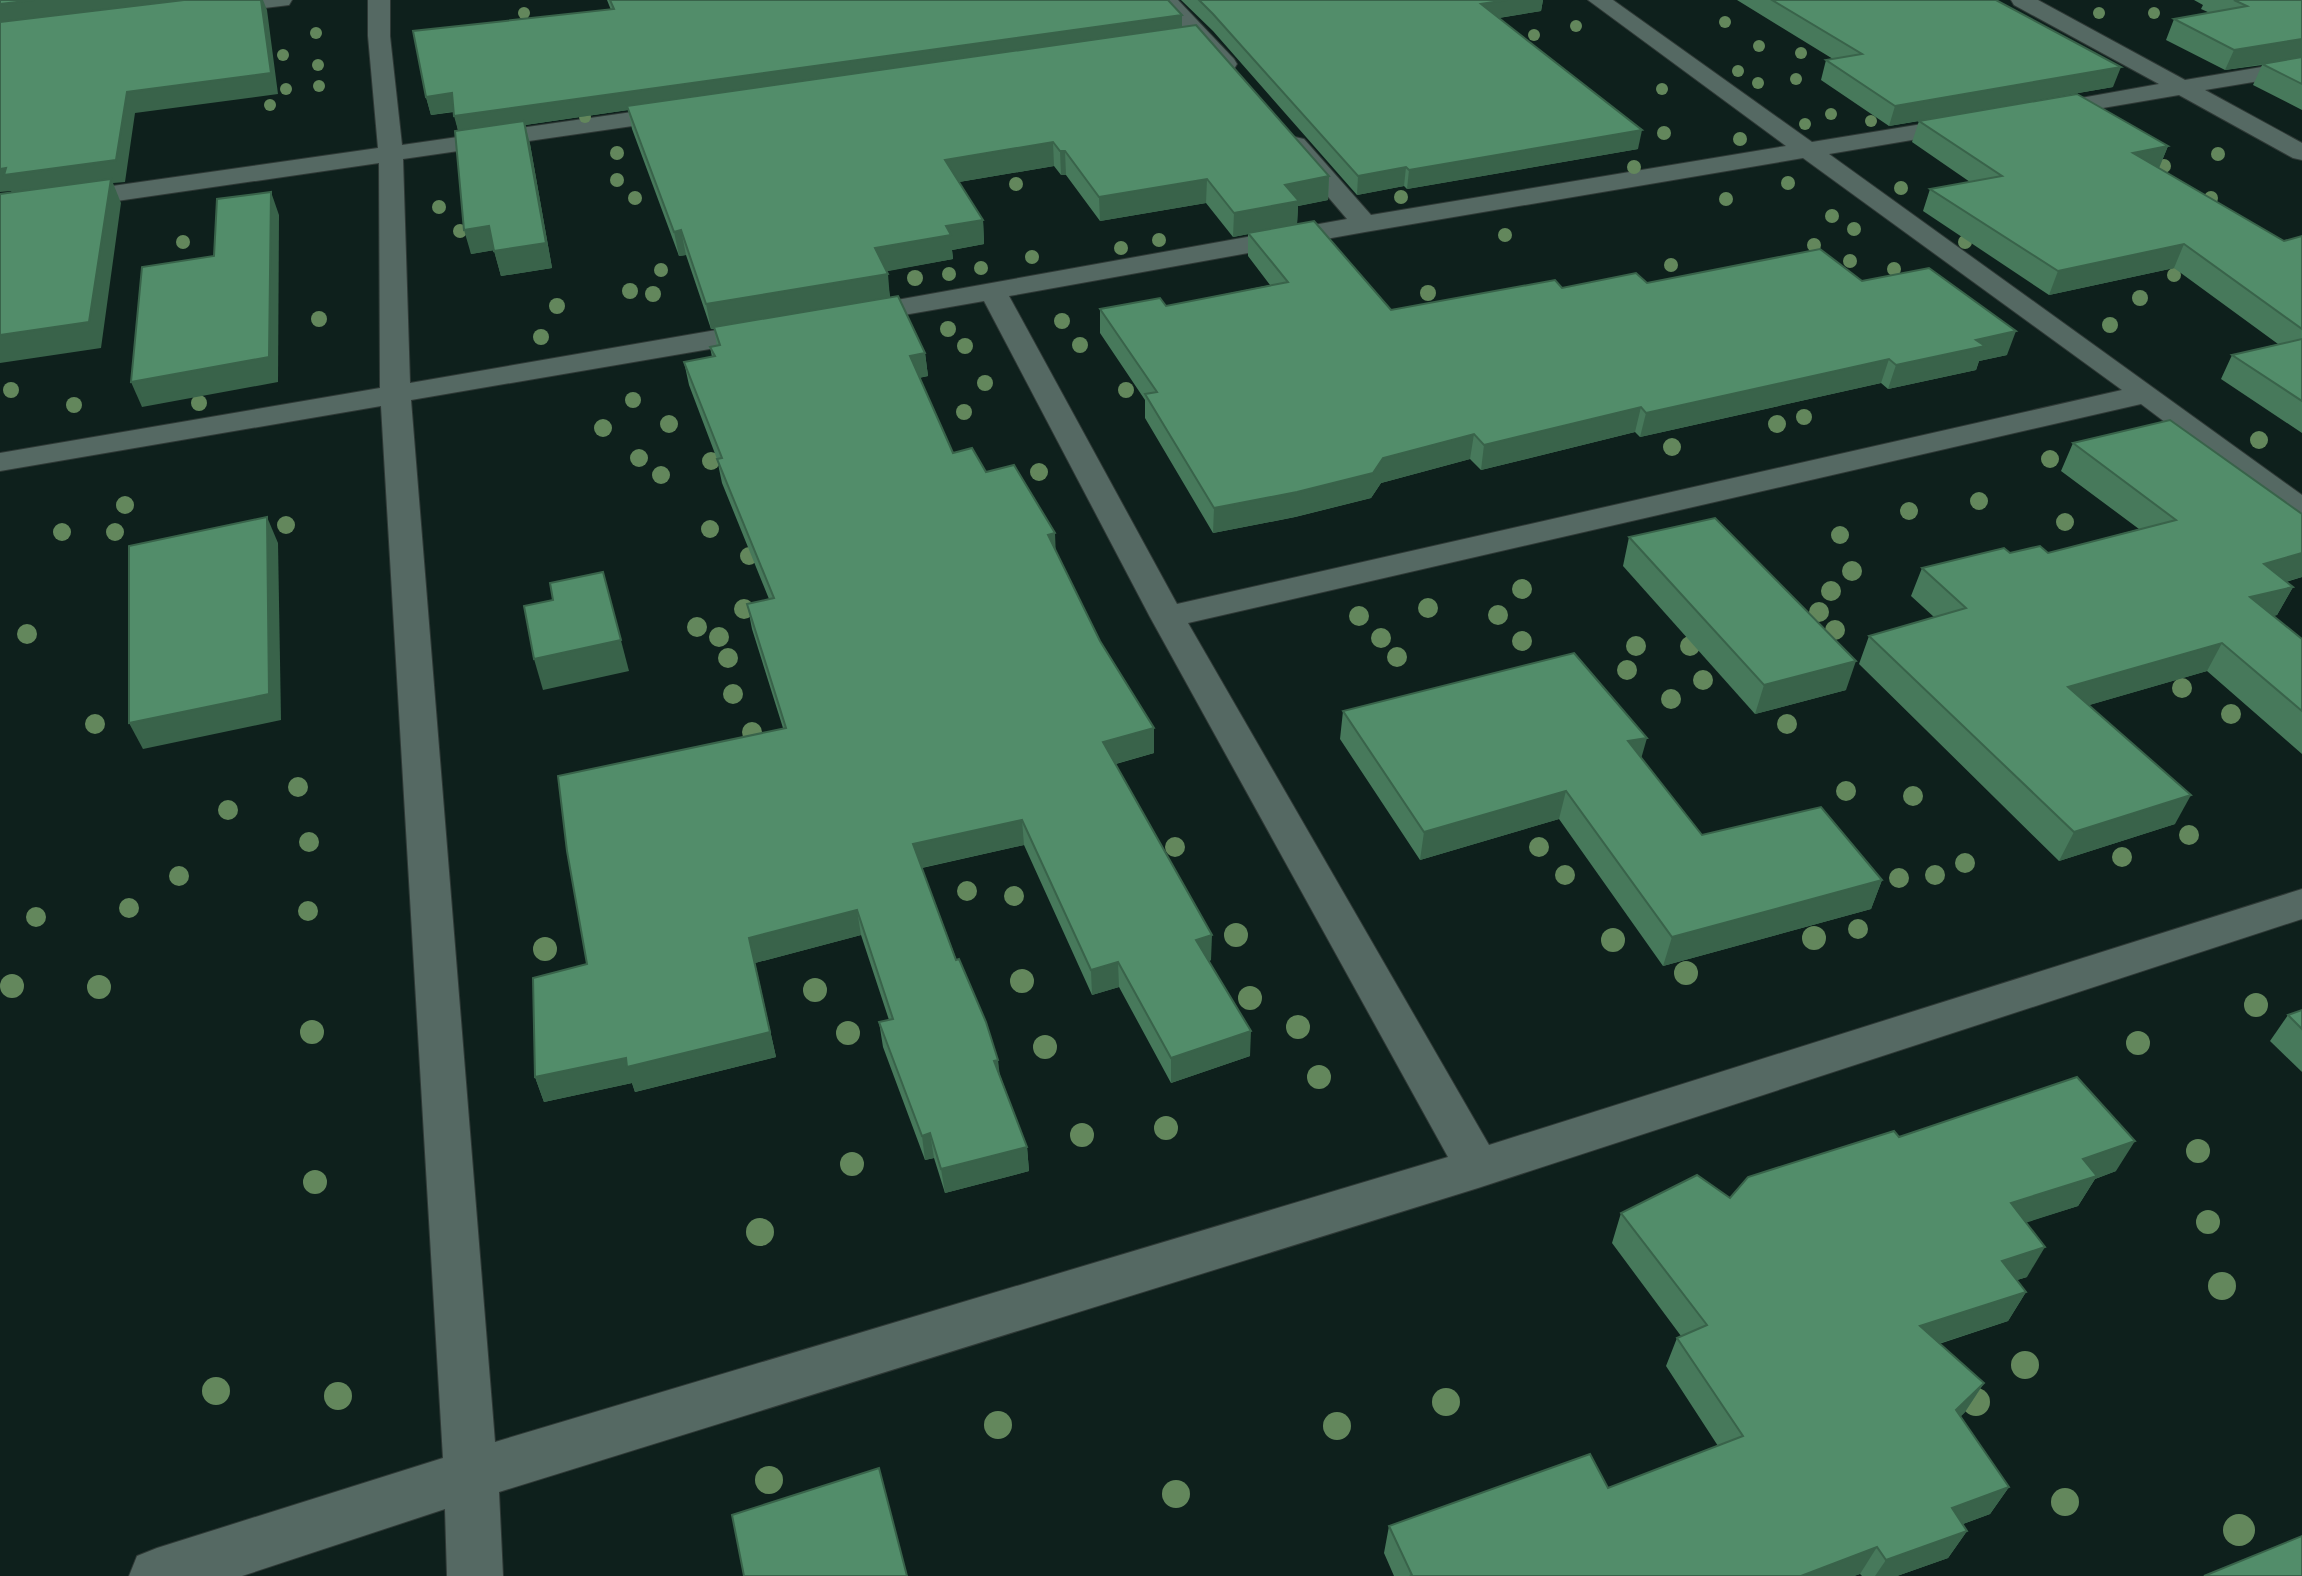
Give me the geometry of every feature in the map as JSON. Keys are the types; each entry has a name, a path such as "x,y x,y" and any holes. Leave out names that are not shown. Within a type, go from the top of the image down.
{"street":[{"path":"187,11 281,0"},
{"path":"379,0 379,36 391,153 395,393 471,1475 475,1576"},
{"path":"1166,0 1239,80"},
{"path":"1599,0 2146,394 2302,510"},
{"path":"2022,0 2302,153"},
{"path":"1176,42 1203,38"},
{"path":"830,320 1365,224 2302,67"},
{"path":"0,209 708,108"},
{"path":"1284,131 1365,224"},
{"path":"993,292 1167,617 1478,1168"},
{"path":"0,462 789,327"},
{"path":"1167,617 2146,394"},
{"path":"157,1576 471,1475 1478,1168 2302,904"}],"building":[{"path":"0,0 34,0 0,4"},
{"path":"184,0 261,0 271,73 127,92 116,160 4,175 6,168 0,169 0,22"},
{"path":"610,0 1168,0 1182,15 454,116 452,93 426,97 413,31 614,9"},
{"path":"1199,0 1507,0 1481,4 1642,130 1409,170 1406,167 1358,176"},
{"path":"1772,0 1996,0 2121,67 1895,106 1826,60 1862,54"},
{"path":"2234,0 2302,0 2302,39 2234,50 2174,19 2247,6"},
{"path":"1196,25 1329,176 1285,185 1299,201 1234,213 1207,179 1099,197 1065,151 1060,151 1053,142 945,160 983,220 946,226 951,235 875,248 888,274 706,304 681,230 674,232 627,106"},
{"path":"2302,57 2302,84 2262,64"},
{"path":"2077,94 2168,146 2133,153 2284,241 2302,236 2302,329 2184,244 2058,271 1930,189 2002,176 1919,121"},
{"path":"524,121 546,243 494,251 489,226 464,230 455,131"},
{"path":"111,179 89,322 0,335 0,194"},
{"path":"271,192 269,357 131,382 142,267 214,256 217,199"},
{"path":"1314,221 1391,310 1555,280 1562,288 1636,273 1647,283 1820,249 1862,281 1929,268 2016,331 1976,340 1985,346 1896,365 1889,359 1646,413 1641,407 1484,445 1474,434 1383,458 1373,473 1297,492 1214,508 1145,394 1157,392 1100,309 1160,298 1166,306 1288,282 1248,233"},
{"path":"898,296 925,353 910,356 953,453 972,448 986,472 1014,465 1055,533 1048,535 1100,641 1154,728 1103,742 1212,935 1196,940 1251,1031 1171,1058 1118,962 1091,970 1022,820 913,844 956,960 959,959 986,1022 998,1060 994,1061 1027,1147 941,1169 930,1133 922,1136 879,1022 893,1019 857,910 749,938 770,1032 627,1067 626,1058 535,1077 533,978 587,964 567,851 558,776 786,728 747,604 774,598 717,459 722,458 684,362 715,356 710,347 720,345 714,327"},
{"path":"2302,339 2302,401 2232,355"},
{"path":"2170,420 2302,514 2302,553 2264,564 2293,587 2250,597 2302,639 2302,711 2222,643 2068,687 2191,795 2074,832 1869,636 1966,608 1922,568 2004,548 2010,553 2040,546 2048,553 2176,520 2073,443"},
{"path":"267,517 269,694 129,723 129,546"},
{"path":"1715,518 1856,661 1764,685 1629,537"},
{"path":"603,572 621,640 534,659 524,606 553,600 550,583"},
{"path":"1574,653 1647,738 1628,741 1702,835 1821,807 1882,880 1672,937 1566,791 1424,832 1343,711"},
{"path":"2302,1010 2302,1029 2288,1015"},
{"path":"2077,1077 2135,1141 2083,1159 2097,1176 2011,1203 2045,1247 2002,1261 2026,1292 1920,1326 1984,1383 1956,1410 2009,1487 1952,1508 1967,1531 1886,1560 1877,1547 1801,1576 1410,1576 1412,1575 1389,1526 1590,1454 1608,1488 1743,1436 1677,1338 1707,1325 1621,1213 1697,1175 1730,1198 1748,1177 1894,1131 1899,1137"},
{"path":"879,1468 907,1576 744,1576 732,1515"},
{"path":"2302,1536 2302,1576 2204,1576"}]}
